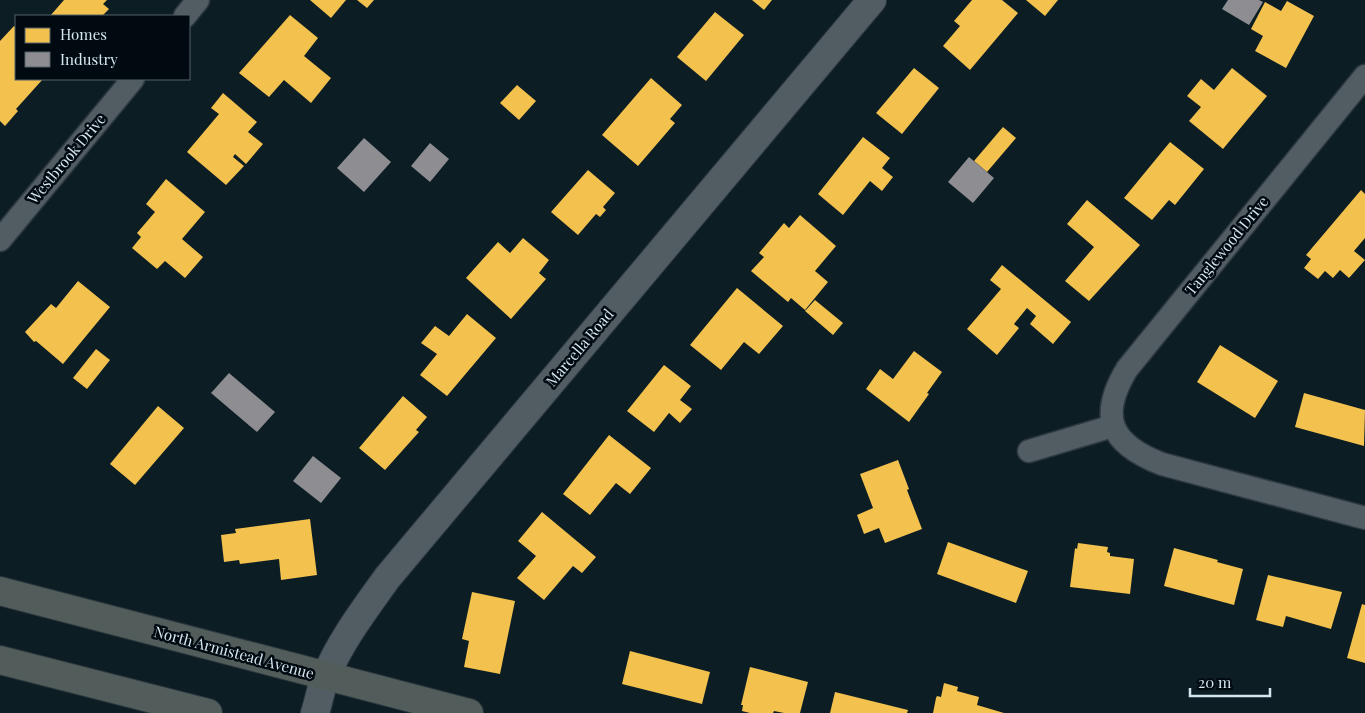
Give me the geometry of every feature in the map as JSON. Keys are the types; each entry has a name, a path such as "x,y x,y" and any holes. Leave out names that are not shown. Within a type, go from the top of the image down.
{"main road":[{"name":"North Armistead Avenue","path":"0,592 469,713"},
{"path":"0,660 208,713"}],"street":[{"path":"186,15 198,0"},
{"name":"Marcella Road","path":"315,713 325,677 341,646 387,578 872,0"},
{"name":"Tanglewood Drive","path":"1113,426 1111,406 1117,385 1127,368 1365,76"},
{"name":"Westbrook Drive","path":"0,240 132,80"},
{"path":"1030,452 1113,426 1123,442 1141,456 1162,464 1365,518"}],"building: Homes":[{"path":"64,0 107,0 103,4 109,9 103,15 51,15"},
{"path":"310,0 346,0 331,18"},
{"path":"357,0 374,0 367,8"},
{"path":"752,0 772,0 764,10"},
{"path":"972,0 1002,0 1018,13 970,70 943,46 960,26 954,21"},
{"path":"1026,0 1058,0 1045,16"},
{"path":"1287,1 1314,16 1286,68 1255,51 1263,36 1251,29 1265,2 1281,11"},
{"path":"715,12 744,35 706,81 677,57"},
{"path":"290,15 318,38 304,56 331,78 311,103 284,80 269,97 239,73"},
{"path":"14,26 15,80 42,80 16,109 18,111 5,126 0,121 0,41"},
{"path":"914,68 939,88 902,134 876,113"},
{"path":"1232,68 1267,96 1223,149 1189,121 1201,107 1187,96 1201,79 1214,90"},
{"path":"651,78 682,105 670,119 675,123 638,166 602,135"},
{"path":"517,85 536,101 519,120 500,103"},
{"path":"223,93 257,122 248,132 263,144 246,164 235,154 233,157 244,166 226,185 187,152 219,114 211,108"},
{"path":"1003,127 1016,138 987,172 974,161"},
{"path":"863,137 890,158 882,168 893,177 882,191 870,181 843,215 818,194"},
{"path":"1170,142 1204,169 1175,205 1169,200 1152,220 1124,198"},
{"path":"588,170 615,193 603,207 606,210 600,217 596,214 578,235 551,212"},
{"path":"166,179 205,212 182,239 203,257 185,278 165,261 157,269 132,248 141,237 137,233 155,212 146,204"},
{"path":"1361,190 1365,194 1365,238 1354,251 1365,260 1349,278 1340,270 1333,278 1325,271 1318,279 1304,268 1311,259 1306,255"},
{"path":"1087,200 1140,245 1089,301 1065,281 1094,247 1067,224"},
{"path":"800,215 836,246 815,271 828,282 805,310 791,298 788,302 751,271 764,257 759,253 784,223 789,228"},
{"path":"523,238 549,260 539,273 546,279 511,319 466,278 498,242 510,253"},
{"path":"1002,265 1071,322 1053,344 1030,324 1036,316 1027,308 1014,324 1019,328 997,355 967,329 1001,289 990,280"},
{"path":"78,281 110,307 63,364 36,341 34,342 25,332 51,304 56,308"},
{"path":"737,288 783,326 759,354 744,342 721,370 690,345"},
{"path":"815,300 843,323 833,335 805,311"},
{"path":"467,314 496,338 447,396 420,375 437,354 421,343 435,326 449,336"},
{"path":"1220,345 1278,381 1255,418 1197,382"},
{"path":"96,349 110,360 87,389 73,378"},
{"path":"914,351 942,372 909,422 866,389 880,369 893,379"},
{"path":"664,365 691,386 680,400 692,409 680,423 669,413 654,432 627,411"},
{"path":"1304,393 1365,410 1364,446 1295,427"},
{"path":"403,396 427,417 416,430 419,432 385,470 359,448"},
{"path":"158,406 184,428 135,485 110,464"},
{"path":"609,435 651,468 630,494 616,483 590,515 563,494"},
{"path":"898,460 922,529 885,543 879,528 864,534 857,515 873,508 860,474"},
{"path":"542,512 596,557 582,573 573,566 544,600 517,578 536,556 518,541"},
{"path":"310,519 317,575 281,580 279,559 240,564 239,560 224,562 221,535 236,533 235,529"},
{"path":"948,542 1028,571 1016,603 937,574"},
{"path":"1078,543 1108,547 1107,552 1110,553 1110,556 1134,559 1130,594 1070,587 1075,548 1077,549"},
{"path":"1174,548 1243,569 1234,605 1164,586"},
{"path":"1268,575 1342,592 1331,629 1286,616 1283,627 1256,620"},
{"path":"472,592 515,601 500,674 464,667 469,641 462,639"},
{"path":"1362,604 1365,605 1365,663 1347,658"},
{"path":"630,651 710,672 702,704 622,684"},
{"path":"750,667 808,682 800,713 774,711 773,713 750,713 742,711 743,705 741,705"},
{"path":"944,683 958,687 957,691 979,697 977,705 1004,713 933,713 936,698 937,696 941,697"},
{"path":"835,692 908,710 907,713 830,713"}],"building: Industry":[{"path":"1228,0 1259,0 1263,2 1249,25 1222,9"},
{"path":"364,138 391,162 364,192 337,168"},
{"path":"430,143 449,159 430,182 411,166"},
{"path":"969,157 994,178 973,203 948,182"},
{"path":"229,373 275,412 257,432 211,393"},
{"path":"313,456 341,478 321,503 293,481"}]}
